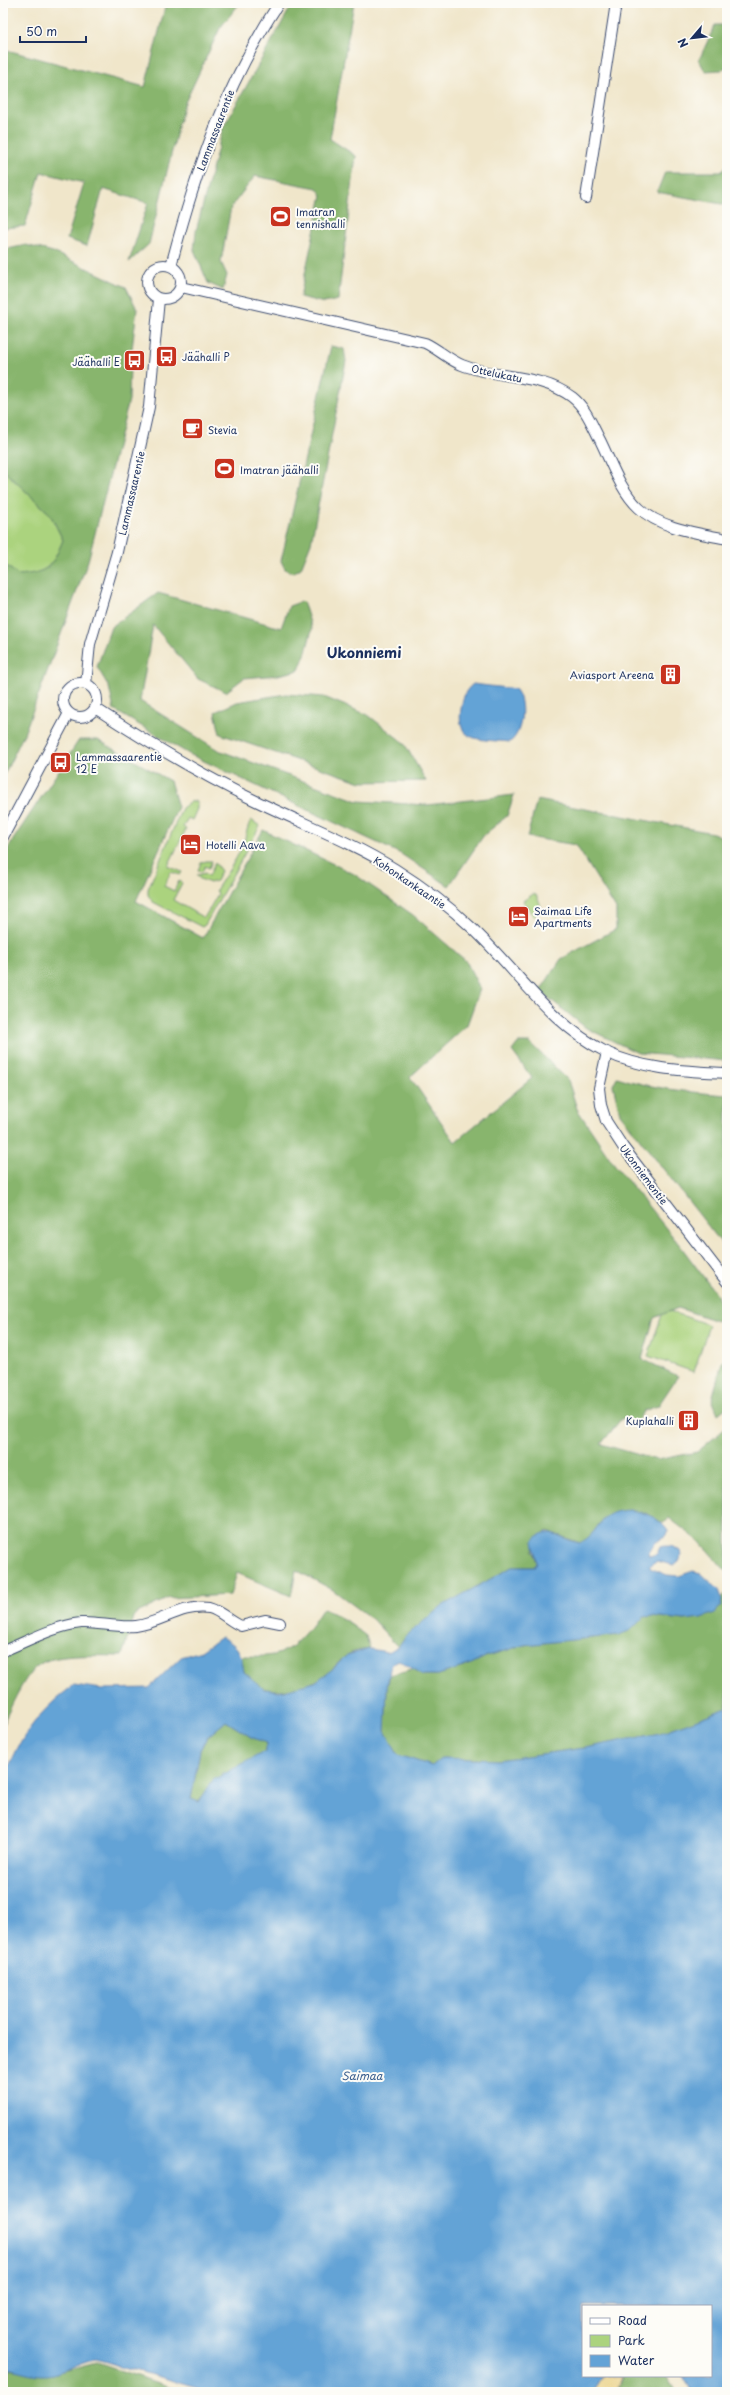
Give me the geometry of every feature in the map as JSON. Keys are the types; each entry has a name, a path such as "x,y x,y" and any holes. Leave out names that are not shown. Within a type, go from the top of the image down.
{"street":[{"name":"Lammassaarentie","path":"171,266 201,164 232,86 257,37 279,3"},
{"path":"586,198 616,3"},
{"path":"157,266 171,266 180,274 181,287 172,298 159,299 149,290 147,277 157,266"},
{"name":"Ottelukatu","path":"181,287 425,343 461,365 529,379 556,387 572,398 586,412 622,484 639,508 656,519 680,528 727,539"},
{"name":"Lammassaarentie","path":"86,684 91,638 117,552 149,407 159,299"},
{"path":"73,684 86,684 96,694 95,708 86,716 80,717 69,713 63,701 67,688 73,684"},
{"name":"Kohonkankaantie","path":"95,708 145,740 219,783 354,846 395,870 437,898 472,928 560,1022 584,1039 607,1052 650,1066 727,1073"},
{"path":"3,837 69,713"},
{"name":"Ukonniementie","path":"607,1052 599,1088 600,1105 606,1121 623,1146 727,1282"},
{"path":"3,1651 66,1626 83,1623 109,1627 136,1626 191,1608 210,1609 219,1612 241,1626 265,1620 280,1623"}],"green space":[{"path":"166,3 240,3 220,28 183,107 149,244 129,262 148,203 103,189 87,246 67,239 84,183 41,172 25,226 4,228 9,179 3,159 3,49 145,87"},
{"path":"293,3 354,3 330,139 356,156 338,300 324,303 300,297 322,195 317,188 255,176 231,207 221,262 227,275 223,290 208,283 194,250 196,231 223,128"},
{"path":"715,25 727,25 727,67 722,70 705,71 699,60"},
{"path":"727,165 727,205 657,192 665,172 721,172"},
{"path":"26,245 53,252 126,287 137,309 130,365 129,400 88,561 24,734 3,777 3,563 18,575 43,570 48,567 56,557 63,540 50,514 3,470 3,250"},
{"path":"331,346 344,349 346,361 311,543 301,568 293,573 285,569 281,561"},
{"path":"3,470 50,514 63,540 56,557 48,567 43,570 18,575 3,563"},
{"path":"158,593 281,628 289,606 303,601 312,629 306,652 299,670 278,675 244,678 226,692 198,679 153,625 140,701 218,750 358,801 427,805 514,795 507,816 484,835 449,886 401,854 189,754 114,710 109,687 97,667 111,627"},
{"path":"286,694 324,697 368,715 404,743 426,781 361,782 220,734 215,712 237,702"},
{"path":"79,740 98,740 170,781 178,807 136,901 203,938 263,830 354,874 413,915 466,961 480,989 467,1025 410,1077 455,1142 532,1078 512,1051 518,1043 530,1043 568,1080 577,1109 611,1160 682,1248 717,1295 726,1324 678,1308 654,1318 642,1359 678,1376 658,1406 643,1411 636,1426 622,1418 601,1444 657,1460 697,1452 727,1427 727,1572 699,1541 669,1518 662,1523 647,1513 604,1518 588,1539 580,1543 547,1531 533,1550 537,1563 534,1567 512,1567 442,1606 405,1637 398,1647 372,1619 333,1590 296,1570 291,1596 237,1573 230,1595 169,1598 135,1614 122,1656 57,1658 47,1660 40,1664 34,1669 24,1683 3,1724 3,859 11,843"},
{"path":"537,800 713,833 727,839 727,1061 638,1053 586,1028 540,991 561,959 616,929 616,909 576,845 527,837"},
{"path":"192,801 197,801 197,809 192,820 188,818 183,827 186,829 168,866 182,872 180,875 171,872 164,886 174,891 179,881 182,883 173,900 204,918 218,894 216,890 242,847 251,820 260,826 205,925 202,927 153,902 148,895 148,889 182,808"},
{"path":"212,861 209,868 205,866 202,872 198,870 201,863"},
{"path":"215,863 221,871 216,881 210,883 200,879 197,875 205,873 209,876"},
{"path":"533,894 536,895 540,906 539,911 534,917 523,901"},
{"path":"617,1077 658,1087 727,1095 727,1250 620,1114 613,1085"},
{"path":"664,1309 709,1325 694,1372 648,1356"},
{"path":"727,1355 727,1407 718,1414 712,1399 722,1363"},
{"path":"727,1592 727,1708 660,1733 585,1748 498,1760 442,1758 432,1766 398,1755 385,1731 387,1687 390,1675 412,1669 423,1675 438,1675 469,1665 487,1656 524,1645 598,1637 631,1630 643,1617 652,1616 685,1620 721,1606 722,1598"},
{"path":"323,1608 345,1620 366,1636 370,1649 348,1654 321,1679 297,1687 276,1690 266,1689 257,1686 249,1680 243,1669 242,1656 261,1656 281,1653 296,1643 314,1622"},
{"path":"226,1721 251,1737 266,1743 266,1751 219,1780 211,1787 199,1802 191,1799 200,1750 207,1737"},
{"path":"97,2362 184,2392 3,2392 3,2369 55,2373"},
{"path":"622,2377 667,2377 676,2392 616,2392"}],"sand":[{"path":"601,2377 621,2377 615,2392 592,2392"}],"water":[{"path":"473,684 515,689 521,701 522,716 518,731 510,742 473,738 462,728 460,720 462,701 464,695"},
{"name":"Saimaa","path":"630,1510 652,1516 660,1522 668,1531 667,1535 655,1543 648,1553 649,1556 657,1554 660,1547 669,1546 676,1548 681,1552 680,1560 674,1565 656,1561 650,1565 650,1568 667,1575 679,1576 693,1571 701,1573 719,1590 722,1598 721,1606 715,1613 701,1618 685,1620 652,1616 644,1617 631,1630 619,1635 524,1645 487,1656 469,1665 438,1675 423,1675 399,1660 393,1663 390,1669 387,1687 385,1731 398,1755 432,1766 442,1758 498,1760 585,1748 660,1733 727,1708 727,2392 692,2392 684,2377 712,2377 712,2305 582,2305 582,2377 601,2377 592,2392 212,2392 96,2359 46,2375 3,2367 3,1781 23,1738 39,1716 74,1685 102,1689 149,1688 181,1657 201,1651 221,1637 236,1647 242,1660 244,1672 264,1689 280,1691 315,1682 334,1668 347,1655 370,1649 387,1652 398,1647 405,1637 442,1606 512,1567 534,1567 537,1563 533,1541 544,1533 555,1534 580,1543 588,1538 605,1517 619,1511","holes":["226,1721 251,1737 266,1743 266,1751 213,1780 199,1802 191,1799 200,1750 207,1737"]}],"place":[{"name":"Imatran tennishalli","path":"281,217"},
{"name":"Jäähalli P","path":"166,356"},
{"name":"Jäähalli E","path":"135,361"},
{"name":"Stevia","path":"192,429"},
{"name":"Imatran jäähalli","path":"225,469"},
{"name":"Aviasport Areena","path":"670,674"},
{"name":"Lammassaarentie 12 E","path":"61,762"},
{"name":"Hotelli Aava","path":"191,844"},
{"name":"Saimaa Life Apartments","path":"518,916"},
{"name":"Kuplahalli","path":"689,1420"}],"district":[{"name":"Ukonniemi","path":"364,652"}]}
